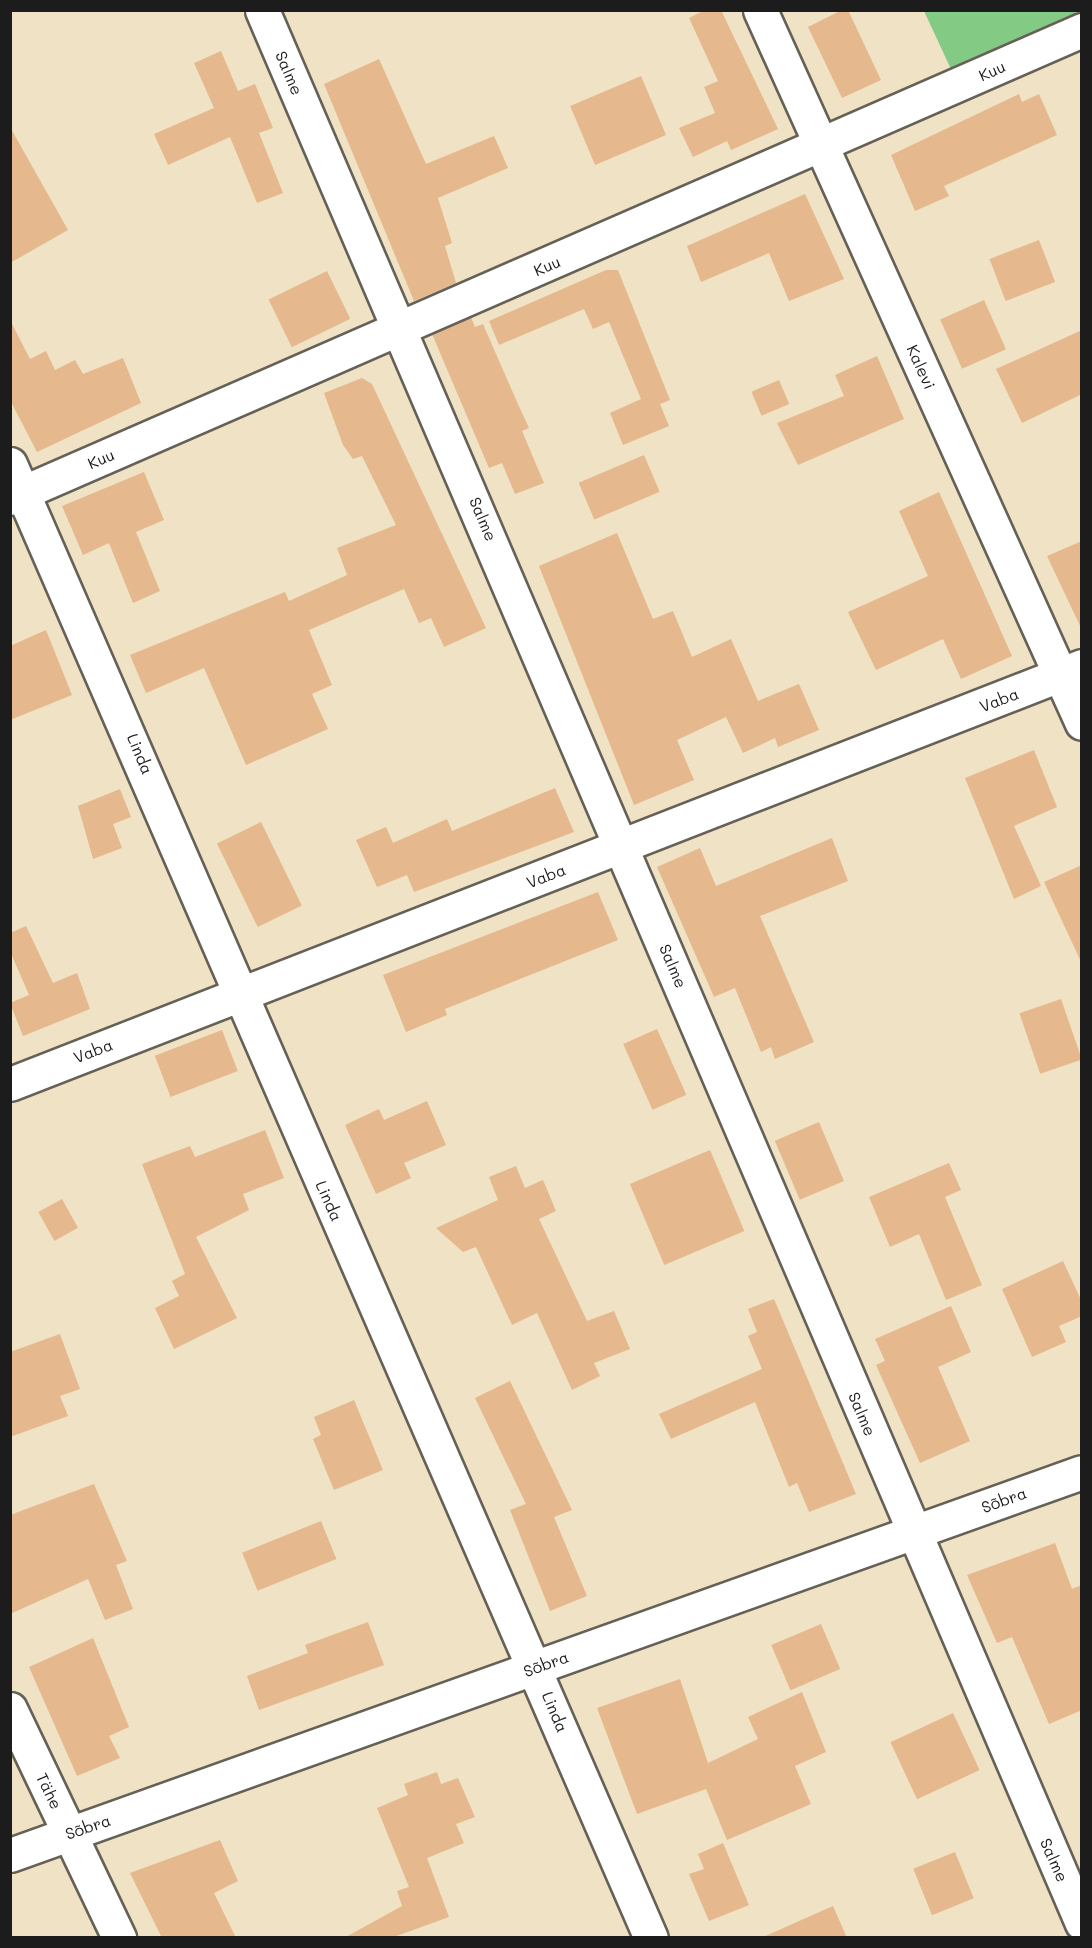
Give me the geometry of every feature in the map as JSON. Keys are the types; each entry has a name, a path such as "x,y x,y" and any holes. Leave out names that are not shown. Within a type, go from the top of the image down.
{"street":[{"name":"Salme","path":"262,10 622,846 912,1533 1082,1923"},
{"name":"Kalevi","path":"760,10 822,147 1071,671 1082,723"},
{"name":"Kuu","path":"15,484 400,330 822,147 1082,30"},
{"name":"Linda","path":"15,484 536,1668 651,1938"},
{"name":"Vaba","path":"10,1083 1071,671"},
{"name":"Sõbra","path":"10,1855 1082,1472"},
{"name":"Tähe","path":"10,1709 119,1938"}],"green space":[{"path":"924,11 1081,11 1081,23 956,80"}],"building":[{"path":"705,10 721,10 778,129 731,150 727,141 693,157 679,128 715,113 704,87 718,81 689,18"},
{"path":"842,10 848,10 881,80 842,98 808,27"},
{"path":"221,51 238,91 255,84 273,128 259,133 283,193 257,203 230,137 168,165 154,134 214,108 194,63"},
{"path":"379,59 426,164 494,136 508,168 438,198 452,243 445,246 456,283 414,301 324,84"},
{"path":"641,76 666,135 595,165 570,106"},
{"path":"1019,94 1022,102 1039,94 1057,135 944,186 949,196 915,211 891,155"},
{"path":"10,127 68,230 10,263"},
{"path":"805,194 844,279 789,301 769,253 701,282 687,246"},
{"path":"1039,240 1055,282 1006,301 990,259"},
{"path":"606,270 618,270 670,400 660,404 669,426 623,445 610,413 641,399 609,322 593,329 584,309 499,345 489,321"},
{"path":"327,271 350,319 292,347 269,299"},
{"path":"984,300 1006,349 962,369 940,320"},
{"path":"471,317 475,327 483,324 529,428 522,431 544,483 515,494 502,463 489,468 432,334"},
{"path":"10,320 30,359 46,351 55,370 75,360 83,374 123,358 141,403 37,452 10,400"},
{"path":"1082,330 1082,394 1022,423 996,369"},
{"path":"877,356 904,419 798,465 777,423 844,396 835,375"},
{"path":"362,378 372,384 486,628 444,647 431,618 419,623 404,589 309,630 332,685 312,694 328,729 246,765 204,668 146,693 130,655 285,592 289,601 347,575 337,548 396,525 362,456 353,459 343,445 324,393"},
{"path":"779,380 789,404 762,416 751,392"},
{"path":"644,455 660,492 594,520 579,483"},
{"path":"144,472 164,520 136,532 160,591 133,603 109,543 83,555 62,506"},
{"path":"939,492 1012,656 961,679 943,639 876,670 848,612 928,576 899,511"},
{"path":"617,533 653,619 673,611 692,657 731,639 758,701 799,684 819,730 778,747 775,738 743,753 726,717 677,740 694,780 634,805 539,566"},
{"path":"1082,541 1082,630 1047,556"},
{"path":"46,630 72,695 10,720 10,646"},
{"path":"1034,750 1057,807 1014,826 1041,886 1014,899 965,778"},
{"path":"555,788 574,832 414,892 407,875 377,887 356,840 386,827 393,843 447,819 452,831"},
{"path":"120,789 131,817 113,824 122,848 93,859 78,806"},
{"path":"261,822 302,906 258,927 217,843"},
{"path":"832,838 848,881 760,916 814,1042 775,1059 771,1047 761,1052 735,988 714,997 657,867 700,848 716,886"},
{"path":"1082,865 1082,964 1044,882"},
{"path":"598,892 618,940 445,1009 447,1015 406,1032 383,975"},
{"path":"26,926 53,983 77,973 90,1009 23,1036 10,1003 29,995 10,951 10,933"},
{"path":"1061,999 1082,1060 1040,1074 1019,1013"},
{"path":"657,1029 686,1095 652,1110 623,1044"},
{"path":"222,1030 238,1071 171,1097 155,1056"},
{"path":"427,1101 446,1145 404,1163 411,1178 376,1194 345,1125 379,1109 384,1120"},
{"path":"819,1122 844,1181 800,1200 775,1141"},
{"path":"265,1130 284,1178 243,1194 249,1210 196,1237 237,1318 174,1349 155,1308 179,1296 172,1281 185,1274 142,1164 190,1146 195,1157"},
{"path":"710,1150 744,1231 664,1265 630,1184"},
{"path":"949,1163 961,1190 945,1197 982,1285 946,1300 919,1234 890,1247 869,1197"},
{"path":"516,1166 525,1188 543,1180 556,1211 539,1219 587,1321 614,1311 630,1349 594,1363 600,1376 572,1390 537,1313 512,1325 476,1247 463,1252 436,1228 498,1200 489,1177"},
{"path":"62,1199 78,1228 54,1241 38,1212"},
{"path":"1063,1261 1082,1302 1082,1316 1059,1326 1066,1342 1032,1357 1002,1289"},
{"path":"774,1299 856,1494 809,1512 797,1483 789,1487 755,1402 671,1439 659,1414 762,1369 748,1336 757,1332 748,1309"},
{"path":"951,1306 971,1352 938,1367 970,1441 920,1463 876,1365 885,1361 875,1339"},
{"path":"60,1334 80,1389 60,1396 68,1416 10,1437 10,1352"},
{"path":"510,1381 572,1510 554,1517 587,1596 550,1611 510,1510 526,1504 475,1398"},
{"path":"354,1400 383,1470 334,1490 313,1439 321,1435 314,1417"},
{"path":"94,1484 127,1561 116,1565 133,1609 105,1620 88,1579 10,1614 10,1515"},
{"path":"321,1521 336,1559 258,1591 242,1553"},
{"path":"1055,1543 1072,1589 1082,1585 1082,1710 1049,1724 1012,1637 997,1643 967,1575"},
{"path":"368,1622 384,1665 259,1710 247,1676 308,1653 305,1645"},
{"path":"821,1624 840,1669 790,1690 771,1645"},
{"path":"93,1638 129,1727 109,1736 120,1758 77,1776 29,1667"},
{"path":"680,1679 708,1763 758,1739 748,1717 802,1692 826,1752 795,1766 811,1804 727,1840 706,1789 637,1814 597,1708"},
{"path":"953,1713 980,1770 917,1799 890,1742"},
{"path":"437,1772 441,1784 458,1778 475,1817 456,1824 464,1843 427,1858 449,1917 391,1938 344,1938 402,1906 397,1891 409,1887 377,1808 408,1795 404,1784"},
{"path":"220,1840 238,1881 214,1893 236,1938 162,1938 130,1873"},
{"path":"723,1843 749,1905 709,1921 689,1874 704,1869 698,1854"},
{"path":"955,1852 974,1898 932,1915 913,1869"},
{"path":"833,1906 847,1938 761,1938"}]}
